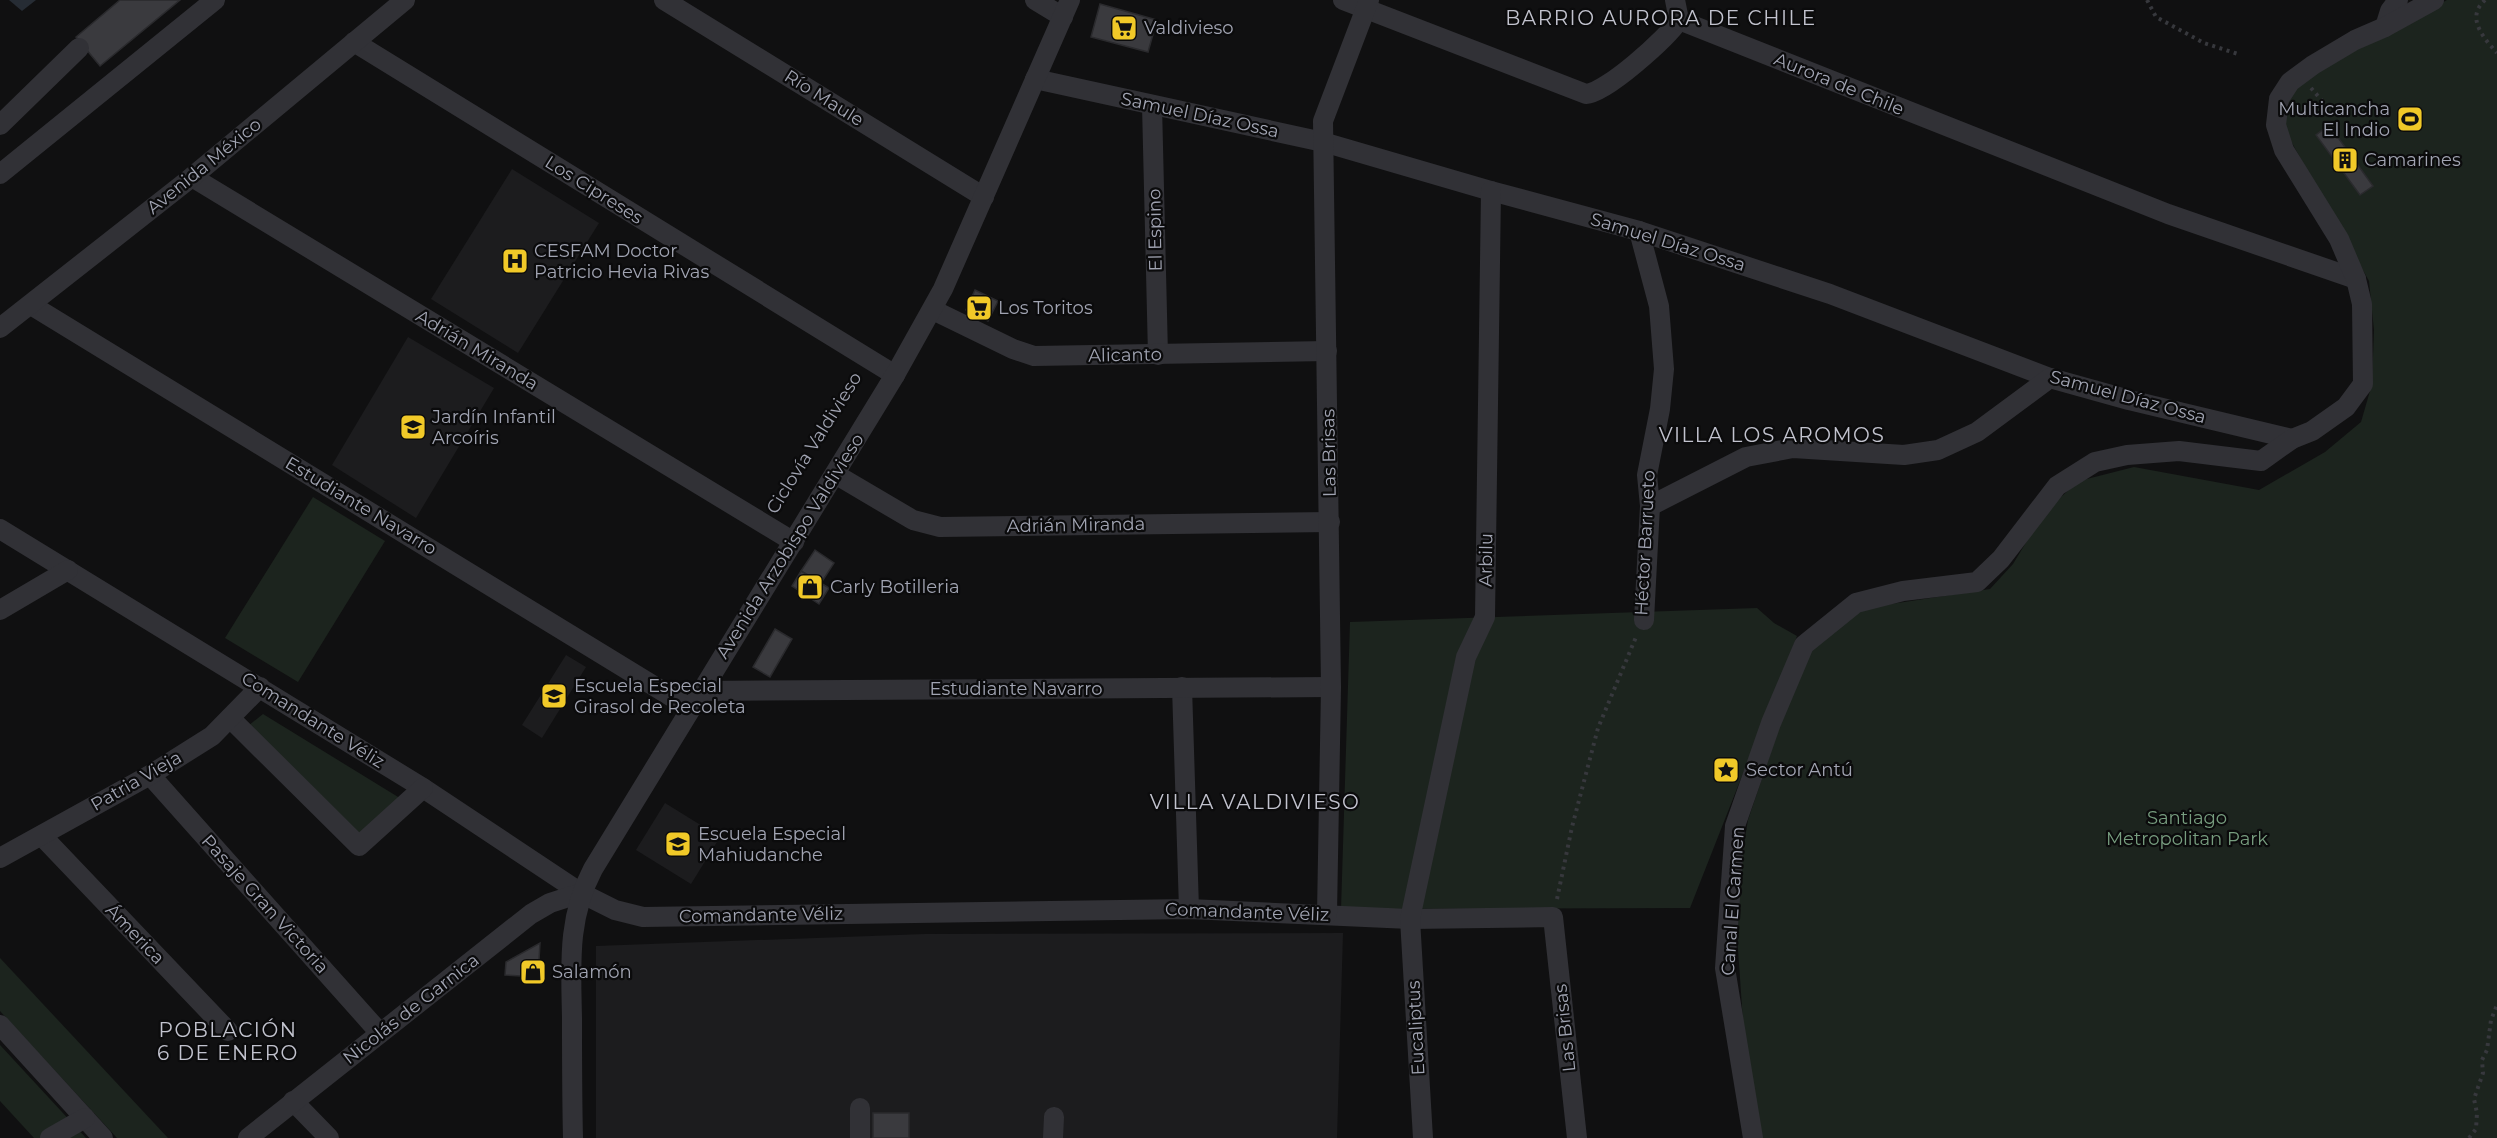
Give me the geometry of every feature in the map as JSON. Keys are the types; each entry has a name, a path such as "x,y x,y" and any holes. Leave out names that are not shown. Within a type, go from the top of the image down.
{"street":[{"path":"0,174 215,0"},
{"name":"Avenida México","path":"0,328 192,177 405,0"},
{"name":"Río Maule","path":"664,0 984,197"},
{"path":"1035,0 1067,9"},
{"path":"1343,0 1368,4 1586,94 1601,89 1663,40 1679,20 1675,0"},
{"path":"2385,27 2390,11 2398,0"},
{"name":"Canal El Carmen","path":"1753,1138 1725,968 1735,826 1771,723 1804,645 1856,603 1903,591 1977,582 2001,559 2057,486 2095,462 2127,455 2179,451 2261,461 2292,439 2312,431 2346,407 2363,384 2362,304 2356,279 2339,239 2284,150 2276,125 2279,99 2290,82 2300,74 2355,40 2385,27 2434,0"},
{"name":"Las Brisas","path":"1327,914 1331,687 1323,122 1368,4"},
{"name":"Avenida Arzobispo Valdivieso","path":"573,1138 571,954 575,912 582,892 593,869 794,542 933,310 1067,9"},
{"name":"Aurora de Chile","path":"1679,20 2157,210 2356,279"},
{"name":"Los Cipreses","path":"354,42 895,375"},
{"path":"0,125 79,48"},
{"name":"Samuel Díaz Ossa","path":"1035,79 1323,142 1639,231 1830,294 2050,378 2129,400 2292,439"},
{"name":"El Espino","path":"1152,105 1158,354"},
{"name":"Adrián Miranda","path":"192,177 794,542"},
{"name":"Arbilu","path":"1410,919 1466,657 1485,617 1491,191"},
{"name":"Héctor Barrueto","path":"1639,231 1659,306 1664,369 1660,409 1647,475 1650,506 1644,620"},
{"name":"Estudiante Navarro","path":"31,304 695,700 1182,687 1331,687"},
{"name":"Alicanto","path":"933,310 1013,349 1034,356 1327,351"},
{"path":"1650,506 1746,457 1793,448 1904,455 1938,450 1977,432 2050,378"},
{"name":"Adrián Miranda","path":"835,474 914,520 940,526 1330,522"},
{"name":"Comandante Véliz","path":"0,529 423,788 582,892 615,910 643,917 1189,909 1410,919 1553,917"},
{"path":"0,610 68,570"},
{"name":"Patria Vieja","path":"0,858 150,775 212,736 260,687"},
{"path":"1182,687 1189,909"},
{"path":"230,718 359,846 423,788"},
{"name":"Pasaje Gran Victoria","path":"150,775 380,1033"},
{"name":"Ámerica","path":"42,836 228,1031"},
{"name":"Nicolás de Garnica","path":"248,1138 531,915 550,903 582,892"},
{"name":"Las Brisas","path":"1553,917 1577,1138"},
{"name":"Eucaliptus","path":"1410,919 1423,1138"},
{"path":"1,1028 103,1138"},
{"path":"293,1101 329,1138"},
{"path":"860,1108 860,1138"},
{"path":"1053,1138 1054,1117"},
{"path":"50,1138 85,1118"}],"path":[{"path":"2147,0 2156,17 2205,43 2238,54"},
{"path":"2485,0 2478,6 2475,14 2477,27 2497,53"},
{"path":"2300,74 2330,110"},
{"name":"Héctor Barrueto","path":"1553,917 1572,827 1598,728 1644,620"},
{"path":"2469,1138 2476,1129 2477,1113 2474,1099 2483,1073 2482,1060 2487,1050 2491,1020 2497,1005"}],"shaded area":[{"path":"9,0 36,0 22,11"},
{"name":"CESFAM Doctor Patricio Hevia Rivas","path":"512,169 599,223 518,353 431,299"},
{"name":"Jardín Infantil Arcoíris","path":"408,337 494,388 416,518 332,465"},
{"name":"Escuela Especial Girasol de Recoleta","path":"566,655 586,667 542,738 522,725"},
{"name":"Escuela Especial Mahiudanche","path":"665,803 720,837 691,884 636,850"},
{"path":"1343,933 1337,1138 596,1138 596,946 925,934"}],"green space":[{"name":"Santiago Metropolitan Park","path":"2447,0 2497,0 2497,1138 1751,1138 1736,920 1738,878 1748,820 1782,719 1812,645 1858,609 1990,589 2013,564 2045,511 2079,481 2134,467 2259,490 2325,452 2361,422 2372,384 2374,330 2369,281 2287,134 2284,119 2285,106 2298,82"},
{"path":"313,497 385,541 298,682 225,638"},
{"path":"1757,608 1774,623 1797,636 1690,908 1341,909 1350,622"},
{"path":"263,714 403,800 360,838 248,726"},
{"path":"0,958 168,1138 117,1138 0,1011"},
{"path":"0,1045 86,1138 34,1138 0,1101"}],"building":[{"path":"120,0 180,0 100,66 76,37"},
{"name":"Valdivieso","path":"1100,4 1157,20 1148,52 1091,37"},
{"name":"Camarines","path":"2329,125 2373,186 2360,195 2316,135"},
{"path":"975,290 998,301 988,321 966,310"},
{"path":"815,550 834,563 821,583 801,571"},
{"name":"Carly Botilleria","path":"801,571 829,588 819,604 792,586"},
{"path":"775,629 792,639 770,677 753,667"},
{"path":"540,943 538,977 505,975 506,962"},
{"path":"873,1113 909,1113 909,1138 873,1138"}],"place":[{"name":"Valdivieso","path":"1124,28"},
{"name":"Multicancha El Indio","path":"2410,119"},
{"name":"Camarines","path":"2345,160"},
{"name":"CESFAM Doctor Patricio Hevia Rivas","path":"515,261"},
{"name":"Los Toritos","path":"979,308"},
{"name":"Jardín Infantil Arcoíris","path":"413,427"},
{"name":"Carly Botilleria","path":"810,587"},
{"name":"Escuela Especial Girasol de Recoleta","path":"554,696"},
{"name":"Sector Antú","path":"1726,770"},
{"name":"Escuela Especial Mahiudanche","path":"678,844"},
{"name":"Salamón","path":"533,972"}],"district":[{"name":"BARRIO AURORA DE CHILE","path":"1661,18"},
{"name":"VILLA LOS AROMOS","path":"1772,435"},
{"name":"VILLA VALDIVIESO","path":"1255,802"},
{"name":"POBLACIÓN 6 DE ENERO","path":"228,1042"}]}
